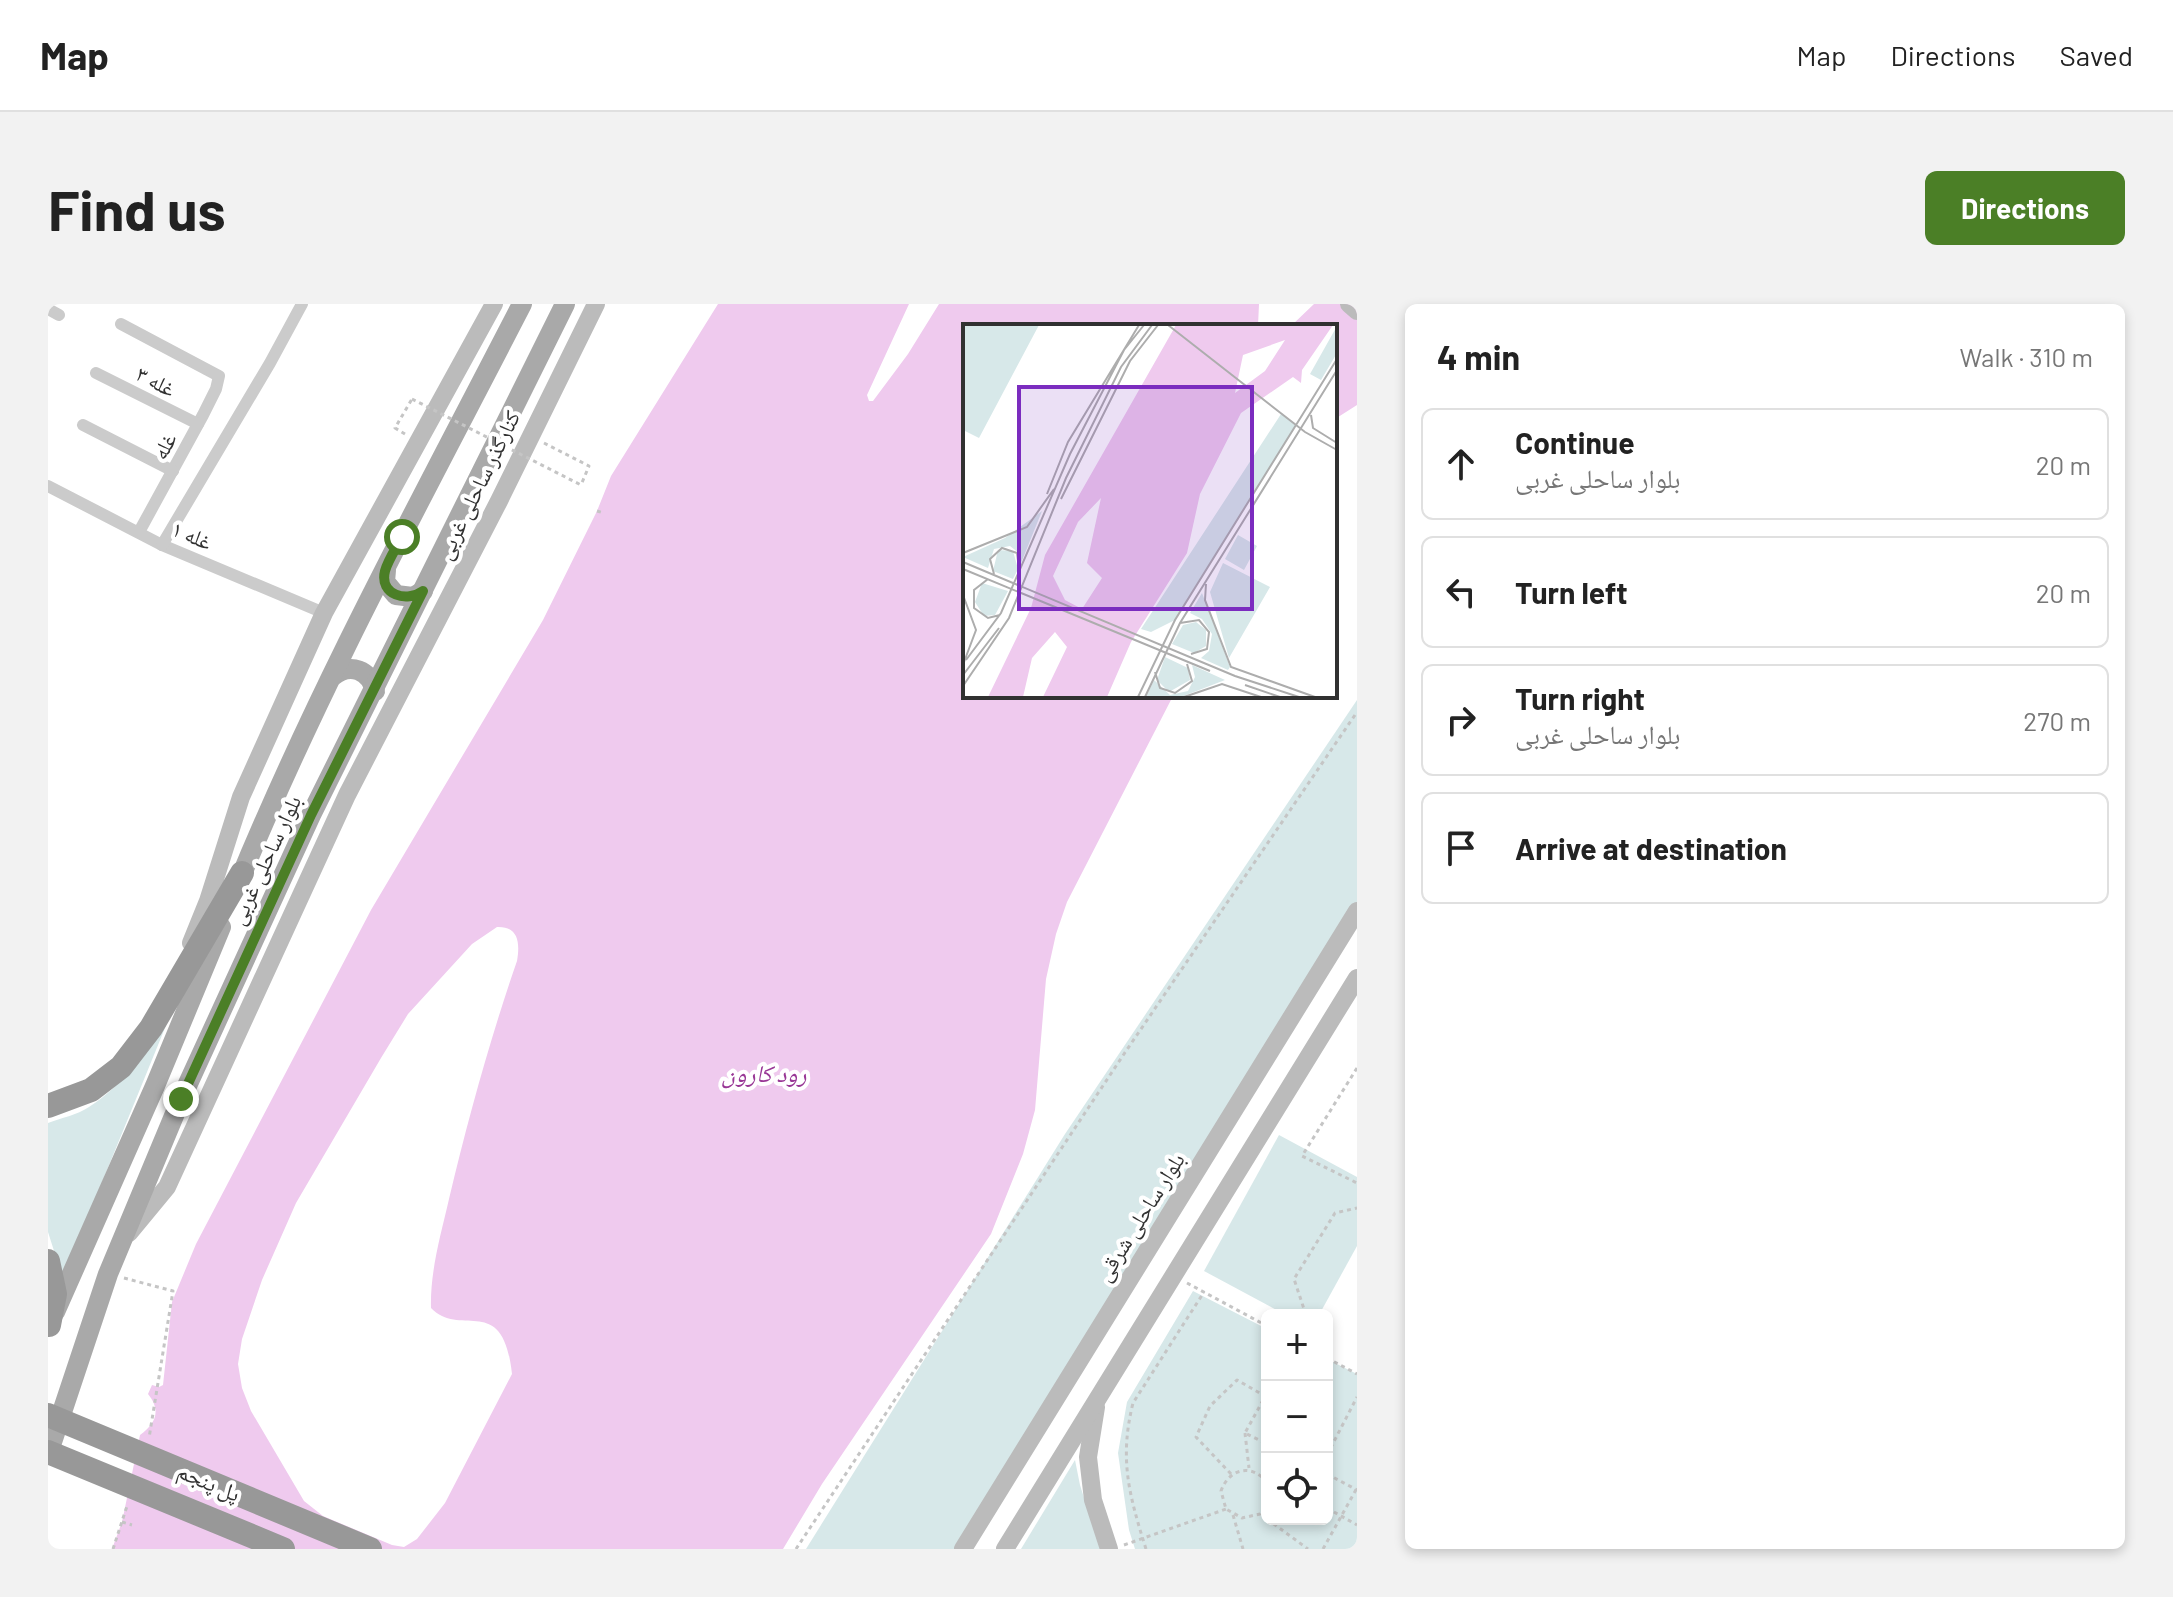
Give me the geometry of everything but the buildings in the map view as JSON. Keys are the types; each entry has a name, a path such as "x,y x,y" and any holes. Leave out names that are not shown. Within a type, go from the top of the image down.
{"highway":[{"path":"48,1106 91,1090 121,1067 166,1004 242,873"},
{"path":"48,1261 55,1294 49,1326"},
{"name":"پل پنجم","path":"48,1415 370,1549"},
{"name":"پل پنجم","path":"48,1453 283,1549"}],"main road":[{"name":"بلوار ساحلی غربی","path":"49,1326 155,1086 269,808 522,304"},
{"name":"بلوار ساحلی غربی","path":"48,1453 108,1274 158,1150 311,815 565,304"},
{"path":"386,570 385,582 396,595 407,598 423,591"},
{"path":"333,676 347,669 359,670 368,676 375,691"}],"street":[{"path":"162,545 302,304"},
{"path":"166,1004 208,901 241,797 324,613 494,304"},
{"name":"کنارگذر ساحلی غربی","path":"122,1241 167,1187 347,795 499,501 596,304"},
{"path":"1349,304 1357,311"},
{"name":"غله","path":"121,324 219,376 216,389 139,532"},
{"name":"غله ۳","path":"96,373 198,424"},
{"path":"83,425 173,471"},
{"name":"غله ۱","path":"48,486 162,545 324,613"},
{"name":"بلوار ساحلی شرقی","path":"963,1549 1357,911"},
{"path":"1005,1549 1357,978"},
{"path":"1098,1398 1088,1457 1093,1500 1115,1547"}],"path":[{"path":"395,428 412,399 581,485 589,466 530,436"},
{"path":"597,511 604,513"},
{"path":"796,1549 1124,1054 1357,712"},
{"path":"1357,1068 1302,1156 1357,1183"},
{"path":"1304,1309 1294,1279 1335,1213 1357,1208"},
{"path":"108,1274 173,1291 153,1426 148,1439"},
{"path":"1173,1276 1261,1323"},
{"path":"1146,1549 1128,1486 1124,1451 1133,1403 1204,1292"},
{"path":"1333,1361 1357,1374"},
{"path":"1231,1474 1196,1437 1210,1406 1237,1380 1261,1392"},
{"path":"1328,1453 1357,1397"},
{"path":"1249,1470 1245,1433 1261,1403"},
{"path":"1245,1433 1261,1441"},
{"path":"1260,1514 1242,1518 1233,1515 1226,1509 1221,1491 1231,1474 1249,1470 1261,1476"},
{"path":"1323,1549 1357,1489 1333,1477"},
{"path":"113,1549 131,1494"},
{"path":"1115,1547 1226,1509"},
{"path":"1333,1511 1357,1525"},
{"path":"1233,1515 1243,1549"},
{"path":"122,1522 132,1525"},
{"path":"1275,1525 1308,1549"}],"shaded area":[{"path":"1357,700 1357,913 963,1549 806,1549 1065,1134"},
{"path":"176,1001 58,1290 55,1254 48,1232 48,1123 84,1110 117,1085 139,1059"},
{"path":"1279,1135 1357,1177 1357,1246 1322,1309 1275,1309 1204,1271"},
{"path":"1193,1291 1261,1326 1261,1525 1333,1525 1333,1362 1357,1374 1357,1549 1135,1549 1129,1530 1118,1453 1127,1402"},
{"path":"1075,1460 1100,1549 1021,1549"}],"water":[{"name":"رود کارون","path":"718,304 909,304 867,395 869,401 873,401 908,354 939,304 1259,304 1258,324 963,324 963,698 1172,698 1067,902 1056,934 1046,979 1035,1110 1023,1154 991,1234 822,1484 783,1549 112,1549 122,1522 140,1435 155,1417 155,1406 148,1394 152,1385 163,1385 172,1302 196,1244 371,910 543,620 611,476","holes":["497,927 510,930 516,937 517,961 456,1169 432,1280 431,1308 455,1320 490,1325 500,1333 512,1374 445,1503 417,1539 404,1547 392,1545 323,1516 304,1501 251,1411 242,1388 238,1364 242,1339 262,1280 296,1203 408,1014 472,944"]},
{"path":"1314,304 1357,304 1357,405 1337,418 1337,324 1293,324"}],"route":[{"path":"181,1099 311,815 423,591 413,597 402,597 391,592 385,582 386,570 402,537"}]}
